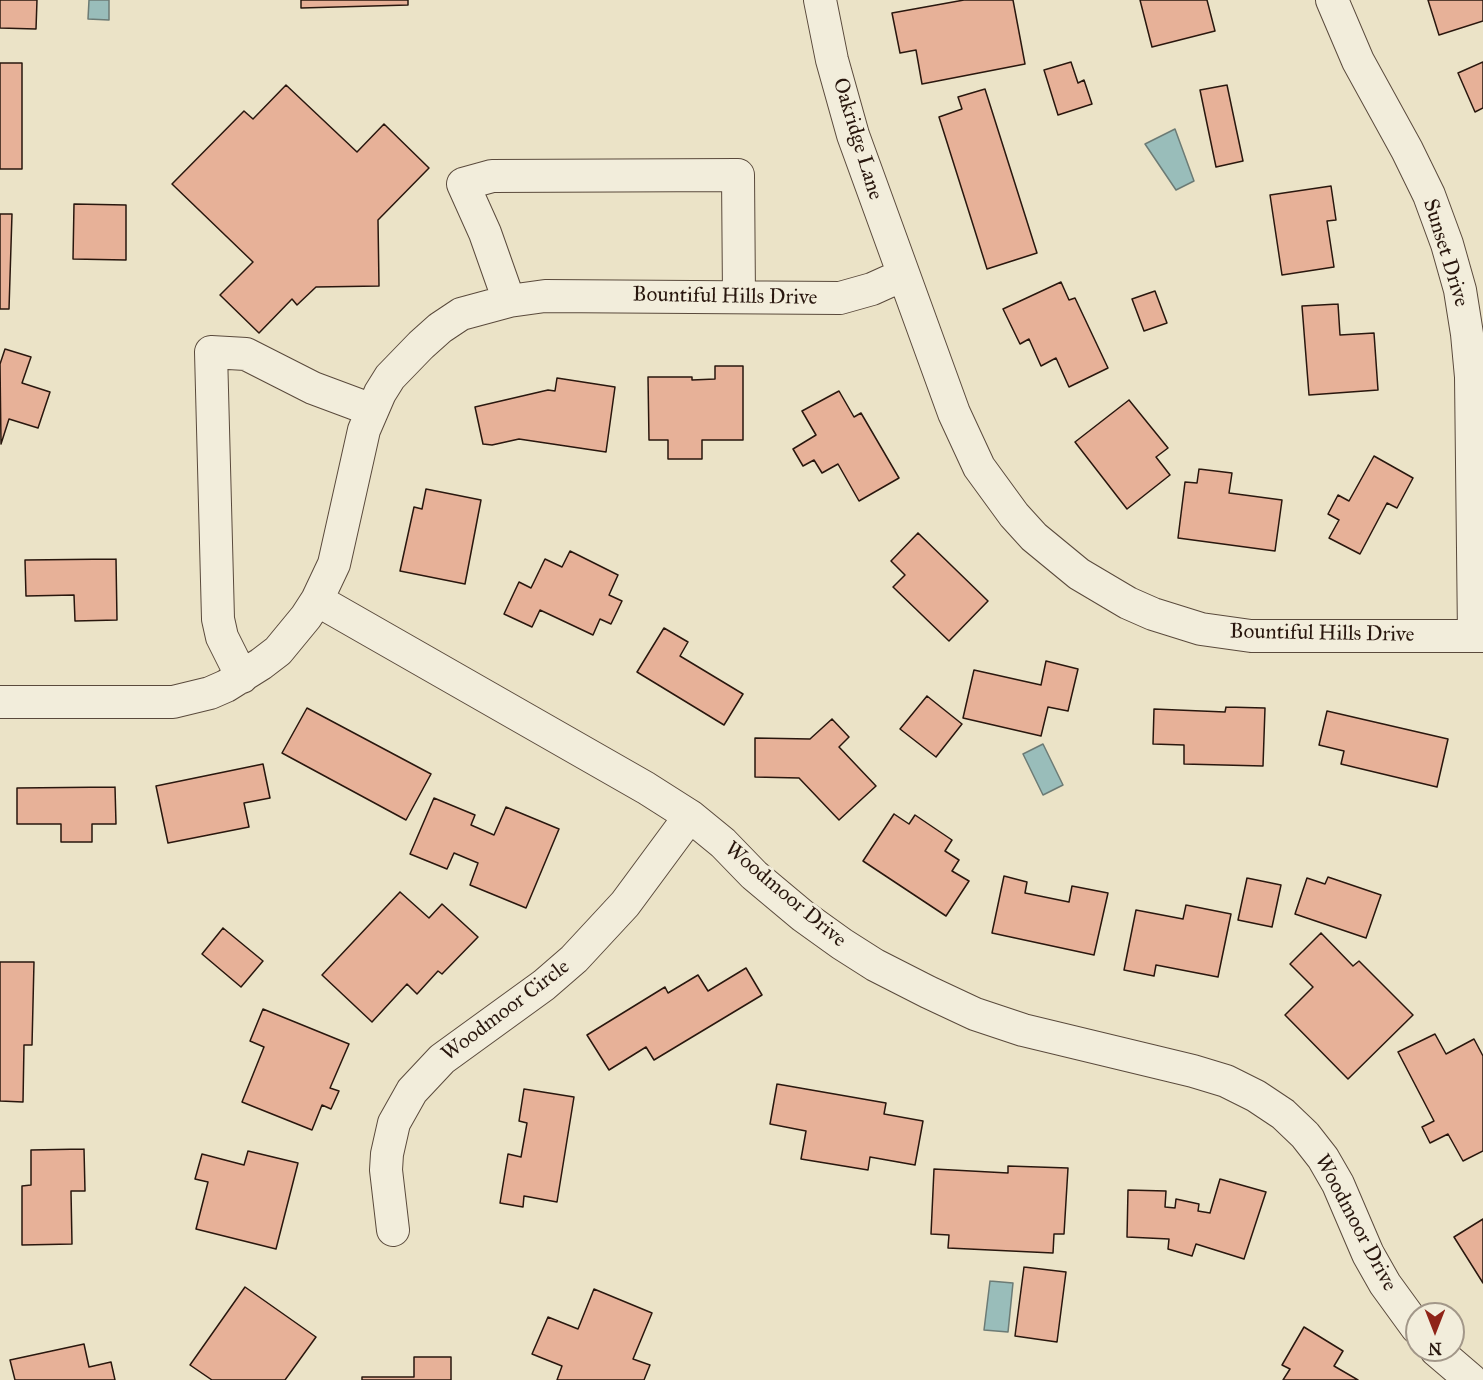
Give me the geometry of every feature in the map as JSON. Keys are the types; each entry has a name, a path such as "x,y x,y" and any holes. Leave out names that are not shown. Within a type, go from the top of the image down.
{"street":[{"name":"Oakridge Lane","path":"820,0 832,60 850,126 903,275"},
{"name":"Sunset Drive","path":"1332,0 1358,61 1429,195 1447,244 1460,290 1471,376 1478,636"},
{"path":"509,301 485,233 463,184 492,176 738,176 739,297"},
{"name":"Bountiful Hills Drive","path":"0,702 173,702 210,693 242,677 278,651 317,600 334,564 364,430 372,410 390,377 440,328 461,314 509,301 544,296 840,298 872,289 903,275 954,413 979,466 1014,515 1034,537 1096,585 1153,614 1226,634 1478,636"},
{"path":"242,677 225,644 218,619 212,352 246,354 313,388 372,410"},
{"name":"Woodmoor Drive","path":"317,600 646,788 690,816 723,843 754,875 803,915 867,960 927,992 975,1014 1023,1030 1193,1071 1227,1081 1256,1096 1283,1114 1305,1134 1323,1158 1338,1184 1368,1254 1385,1284 1405,1312"},
{"name":"Woodmoor Circle","path":"393,1230 386,1170 387,1154 394,1124 412,1091 442,1059 544,985 574,959 625,904 690,816"},
{"path":"1450,1362 1471,1380"}],"water":[{"path":"89,0 109,0 109,20 88,19"},
{"path":"1175,129 1194,181 1176,190 1145,144"},
{"path":"1043,744 1063,785 1043,795 1023,754"},
{"path":"990,1281 1013,1283 1008,1332 984,1330"}],"building":[{"path":"0,0 37,0 36,29 0,28"},
{"path":"301,0 408,0 408,5 301,8"},
{"path":"964,0 1013,0 1025,64 922,84 916,50 900,53 892,13"},
{"path":"1140,0 1207,0 1215,31 1152,47"},
{"path":"1428,0 1483,0 1483,21 1439,35"},
{"path":"1071,62 1078,83 1084,80 1092,104 1058,115 1044,70"},
{"path":"1483,62 1483,108 1475,112 1458,73"},
{"path":"0,63 22,63 22,169 0,169"},
{"path":"286,85 357,152 384,124 429,168 378,220 379,286 316,287 297,305 292,299 259,333 220,295 253,262 172,184 244,111 253,119"},
{"path":"1227,85 1243,161 1216,167 1200,90"},
{"path":"985,89 1037,253 987,269 939,117 962,109 958,97"},
{"path":"1331,186 1336,220 1327,221 1334,267 1282,275 1270,195"},
{"path":"74,204 126,205 126,260 73,259"},
{"path":"0,214 12,214 9,309 0,309"},
{"path":"1061,282 1069,300 1075,298 1108,368 1069,387 1056,358 1041,366 1029,339 1020,344 1003,309"},
{"path":"1155,291 1167,323 1144,331 1132,299"},
{"path":"1338,304 1340,335 1374,333 1378,390 1309,395 1302,306"},
{"path":"5,349 31,357 22,383 50,392 38,428 9,419 1,444 0,364"},
{"path":"715,366 743,366 743,440 702,440 702,459 668,459 668,440 649,440 648,377 715,379"},
{"path":"557,378 615,387 606,452 519,439 492,445 483,444 475,407 548,390 555,391"},
{"path":"839,391 854,417 861,413 899,478 859,501 838,464 822,473 814,460 803,466 793,449 816,435 802,411"},
{"path":"1129,400 1168,448 1156,457 1170,475 1127,509 1075,442"},
{"path":"1374,456 1413,478 1397,508 1387,503 1360,554 1329,538 1339,520 1328,514 1338,495 1349,501"},
{"path":"1199,469 1232,473 1229,493 1282,500 1275,551 1178,538 1185,482 1197,483"},
{"path":"426,489 481,500 465,584 400,571 414,507 422,509"},
{"path":"918,533 988,601 949,641 893,587 905,575 891,561"},
{"path":"570,551 618,575 609,595 622,601 611,624 600,619 593,635 540,610 532,627 504,614 519,582 531,588 545,559 562,567"},
{"path":"116,559 117,620 75,621 74,595 26,596 25,560"},
{"path":"664,628 688,642 680,656 743,694 724,725 637,672"},
{"path":"1046,661 1078,669 1068,711 1048,707 1041,736 963,718 974,670 1041,685"},
{"path":"927,696 962,724 936,757 900,729"},
{"path":"1226,707 1265,708 1263,766 1184,764 1184,745 1153,744 1154,709 1225,712"},
{"path":"307,708 431,774 406,820 282,753"},
{"path":"1327,711 1448,739 1437,787 1341,764 1344,751 1319,745"},
{"path":"832,719 849,737 839,747 876,786 839,820 799,778 755,777 755,738 810,739"},
{"path":"263,764 270,798 244,803 249,827 168,843 156,786"},
{"path":"115,787 116,824 92,824 92,842 61,842 61,824 17,824 17,788"},
{"path":"434,798 475,815 471,825 494,835 506,807 559,829 526,908 470,885 478,863 454,853 447,869 410,854"},
{"path":"894,814 909,824 915,815 952,840 945,851 959,860 952,871 969,881 946,916 863,861"},
{"path":"1004,876 1027,882 1025,893 1069,902 1072,886 1108,893 1094,955 992,933"},
{"path":"1328,877 1381,895 1366,938 1295,914 1307,878 1325,884"},
{"path":"1247,878 1281,885 1272,927 1238,920"},
{"path":"400,892 429,918 442,904 478,937 442,974 438,971 417,994 407,984 372,1022 322,975"},
{"path":"1186,905 1231,914 1218,977 1156,965 1154,976 1124,970 1136,910 1183,919"},
{"path":"223,928 263,961 241,987 202,954"},
{"path":"1321,933 1353,966 1359,961 1413,1015 1348,1079 1285,1015 1313,987 1290,964"},
{"path":"0,962 34,962 32,1045 24,1045 23,1102 0,1101"},
{"path":"746,968 762,995 654,1060 646,1047 609,1070 587,1035 665,987 668,993 698,975 708,991"},
{"path":"263,1009 349,1044 330,1088 339,1091 331,1109 322,1105 312,1130 242,1102 264,1047 250,1041"},
{"path":"1435,1034 1446,1054 1474,1039 1483,1056 1483,1151 1463,1161 1448,1134 1430,1143 1422,1127 1434,1121 1398,1052"},
{"path":"777,1084 886,1103 884,1114 923,1121 915,1165 870,1157 868,1170 801,1159 806,1131 770,1124"},
{"path":"524,1089 574,1097 557,1202 524,1196 523,1207 500,1203 508,1154 521,1157 527,1123 519,1121"},
{"path":"84,1149 85,1191 71,1191 72,1244 22,1245 22,1186 31,1185 31,1150"},
{"path":"248,1151 298,1163 276,1249 196,1229 208,1182 195,1179 202,1154 244,1165"},
{"path":"1008,1166 1068,1168 1064,1234 1054,1234 1053,1253 948,1248 949,1235 931,1234 934,1169 1008,1173"},
{"path":"1220,1179 1266,1192 1244,1259 1196,1244 1192,1256 1168,1249 1169,1239 1127,1237 1128,1190 1166,1191 1165,1207 1175,1208 1176,1199 1199,1204 1198,1211 1210,1213"},
{"path":"1483,1219 1483,1283 1454,1237"},
{"path":"1024,1267 1066,1272 1057,1342 1015,1336"},
{"path":"245,1287 316,1337 285,1380 212,1380 190,1365"},
{"path":"594,1289 652,1313 633,1359 650,1365 644,1380 557,1380 562,1366 532,1354 548,1317 578,1329"},
{"path":"1304,1327 1343,1351 1334,1366 1358,1380 1283,1380 1290,1369 1282,1365"},
{"path":"84,1344 89,1367 111,1362 115,1380 15,1380 10,1360"},
{"path":"414,1357 451,1357 451,1380 362,1380 362,1377 414,1377"}]}
